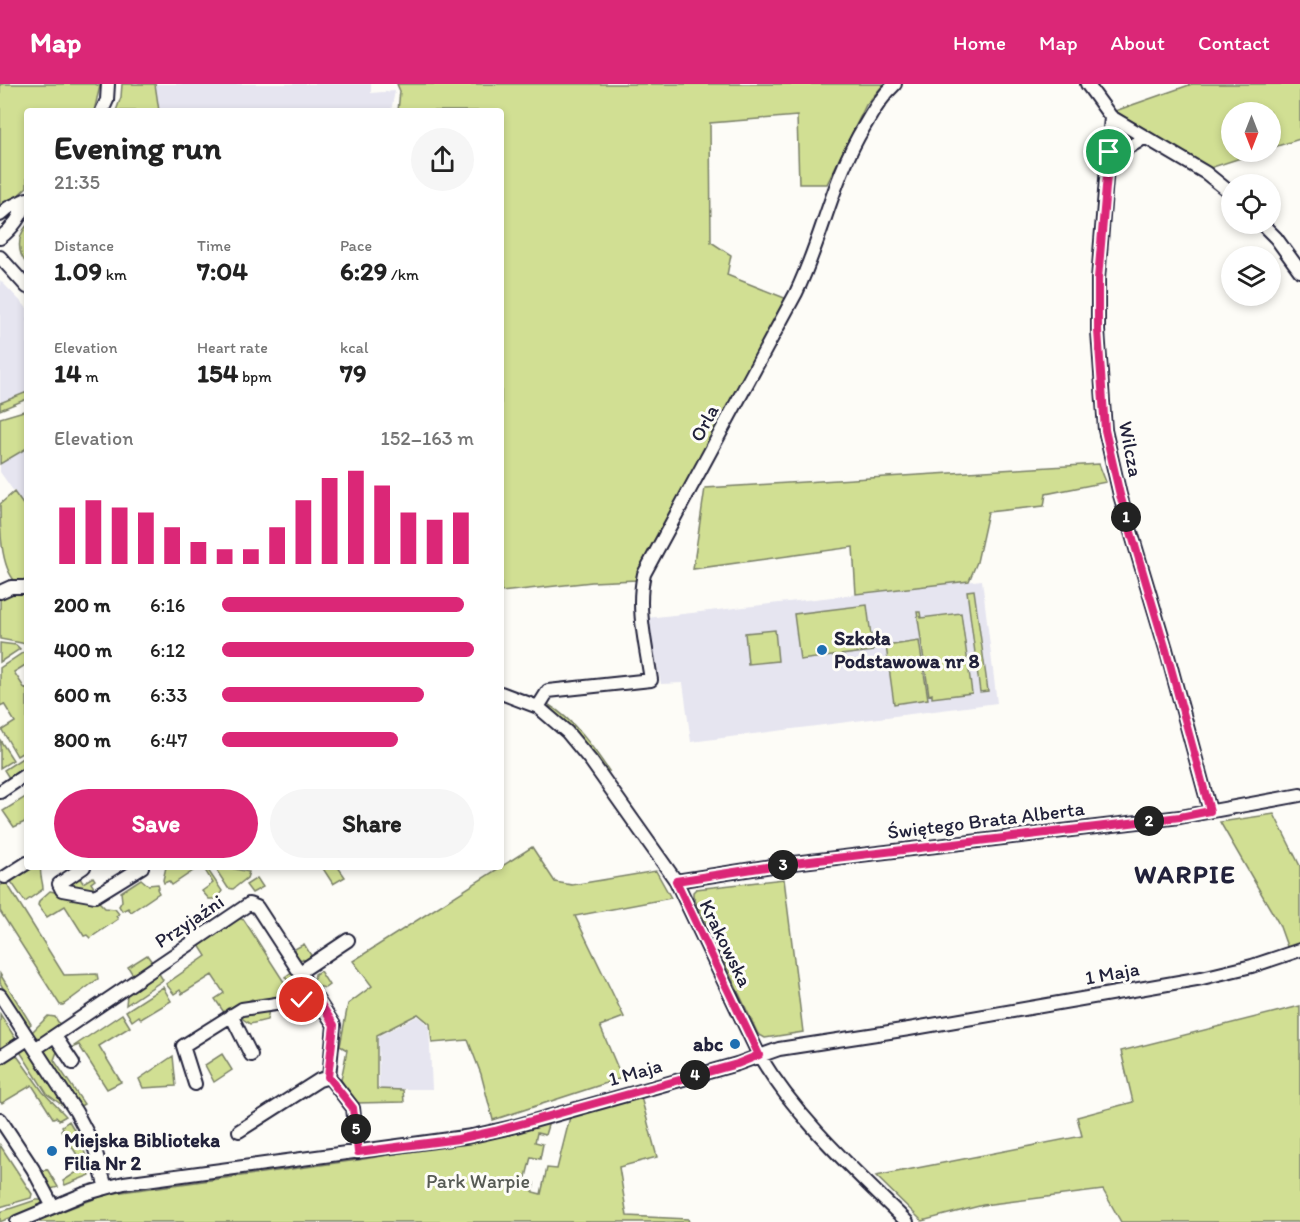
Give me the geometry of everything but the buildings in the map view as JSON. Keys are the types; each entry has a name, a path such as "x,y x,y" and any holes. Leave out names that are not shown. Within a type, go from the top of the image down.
{"street":[{"path":"103,108 108,84"},
{"name":"Orla","path":"538,707 548,691 651,680 641,615 640,594 644,574 808,269 833,191 847,156 882,97 895,84"},
{"path":"1087,84 1111,117 1206,173 1221,185"},
{"name":"Wilcza","path":"1111,117 1098,279 1098,331 1105,430 1120,495 1210,811"},
{"path":"1109,152 1140,141 1144,137"},
{"path":"0,214 24,201"},
{"path":"0,238 11,229 24,209"},
{"path":"1272,234 1298,263"},
{"path":"0,257 24,284"},
{"path":"0,592 11,587 24,587"},
{"name":"Krakowska","path":"504,694 538,707 567,732 591,761 676,881 771,1077 805,1119 907,1222"},
{"path":"0,792 24,776"},
{"name":"Świętego Brata Alberta","path":"676,881 785,864 1180,817 1300,795"},
{"path":"5,877 24,865"},
{"path":"80,870 59,884 62,890 95,896 137,870"},
{"name":"Przyjaźni","path":"0,1057 55,1036 249,904 257,907 334,1025 328,1077"},
{"path":"300,972 348,940"},
{"name":"1 Maja","path":"16,1222 106,1188 142,1180 458,1139 495,1131 737,1064 779,1049 1202,978 1252,966 1300,950"},
{"path":"195,1084 183,1046 242,1009 302,1000 314,993"},
{"path":"0,995 76,1112 94,1146 106,1188"},
{"path":"231,1015 251,1055"},
{"path":"55,1036 73,1063"},
{"path":"239,1131 319,1080 328,1077 353,1108 358,1152"},
{"path":"0,1119 33,1168 54,1207"}],"shaded area":[{"path":"155,84 371,84 371,93 395,91 392,108 159,108"},
{"path":"0,280 24,305 24,393 0,403"},
{"path":"24,450 24,506 0,472 0,464"},
{"name":"Szkoła Podstawowa nr 8","path":"982,580 997,703 691,742 683,683 661,684 647,618"},
{"path":"418,1016 429,1026 432,1089 379,1089 378,1036"}],"green space":[{"path":"0,84 95,84 100,86 95,108 24,108 24,190 0,212"},
{"path":"122,84 155,84 159,108 117,108"},
{"path":"397,84 884,84 866,105 827,184 799,184 797,116 710,123 711,242 731,255 727,275 787,299 637,580 592,582 504,592 504,108 398,108 400,91"},
{"path":"1192,84 1300,84 1300,139 1281,145 1281,102 1221,102 1221,162 1228,162 1210,168 1115,111"},
{"path":"1116,125 1134,137 1115,144"},
{"path":"24,230 24,260 20,250 21,235"},
{"path":"24,393 24,400 0,410 0,403"},
{"path":"24,411 24,450 0,464 0,418"},
{"path":"1099,464 1106,482 1046,494 1044,506 988,512 977,562 969,581 856,594 853,547 693,569 705,488"},
{"path":"14,492 24,506 24,582 16,582 7,567 2,546 0,504"},
{"path":"974,590 988,691 980,692 967,591"},
{"path":"24,592 24,643 0,639 0,599 7,595"},
{"path":"867,605 873,651 800,660 794,614"},
{"path":"917,612 920,612 921,618 961,613 972,693 932,698 932,694 929,695"},
{"path":"775,630 778,661 748,664 745,633"},
{"path":"919,641 928,699 894,704 886,646"},
{"path":"0,643 16,645 20,649 0,662"},
{"path":"24,652 24,666 14,672 24,687 24,752 17,756 2,730 15,722 4,704 0,706 0,668"},
{"path":"549,705 575,726 609,771 605,771 582,739 553,713"},
{"path":"0,740 13,760 0,768"},
{"path":"24,757 24,768 9,778 4,770"},
{"path":"24,798 24,822 14,827 3,811"},
{"path":"1274,814 1300,866 1300,945 1288,949 1279,924 1220,822"},
{"path":"532,847 555,882 572,885 656,871 671,898 575,916 624,1017 600,1026 622,1078 493,1120 481,1074 468,1040 432,1043 430,1024 418,1014 377,1035 377,1089 403,1090 404,1102 355,1103 341,1080 347,1050 340,1046 348,1004 372,986 353,961 496,870 504,870 504,865"},
{"path":"25,870 40,870 43,889 25,902 10,880"},
{"path":"165,870 194,870 172,885 169,881 164,883"},
{"path":"205,870 208,870 222,891 217,899 209,899 202,891 213,883"},
{"path":"216,870 249,872 247,878 233,889 228,888"},
{"path":"324,870 340,870 345,877 333,884"},
{"path":"78,875 83,883 93,877 95,880 91,883 96,891 68,885 68,882"},
{"path":"257,878 263,887 252,893 246,885"},
{"path":"141,879 148,885 158,884 159,893 131,912 128,908 122,911 119,906 122,901 121,892"},
{"path":"784,879 803,1032 765,1038 758,1034 693,892 696,889"},
{"path":"6,882 64,975 97,974 98,979 63,1005 60,1005 0,911 0,886"},
{"path":"50,891 99,902 105,908 115,909 119,914 116,916 118,919 90,938 87,935 84,936 65,906 47,917 38,905 39,901"},
{"path":"238,918 244,920 293,996 255,1002 252,999 225,1014 215,999 224,993 212,975 182,994 180,990 174,994 166,984 206,956 199,945"},
{"path":"304,944 312,957 306,960 299,959 293,950"},
{"path":"147,955 152,962 133,975 128,967"},
{"path":"293,971 302,989 299,995 285,977"},
{"path":"320,971 329,985 325,988 317,986 314,981 315,974"},
{"path":"158,972 163,980 126,1005 130,991"},
{"path":"0,974 31,1024 27,1027 0,983"},
{"path":"163,987 171,1001 141,1019 139,1016 132,1021 126,1011"},
{"path":"1300,1006 1300,1222 1121,1222 1103,1190 983,1205 922,1221 876,1176 1082,1136 1077,1117 1133,1102 1121,1051"},
{"path":"269,1010 267,1020 250,1024 240,1017 242,1012"},
{"path":"0,1014 17,1041 0,1052"},
{"path":"122,1014 130,1027 99,1046 121,1082 107,1089 79,1045 71,1048"},
{"path":"48,1016 55,1017 60,1025 41,1038 35,1037 31,1033"},
{"path":"54,1046 58,1049 54,1060 84,1104 79,1107 46,1056 45,1050"},
{"path":"27,1047 66,1108 47,1094 19,1050"},
{"path":"15,1053 43,1092 66,1116 59,1120 56,1117 53,1118 32,1085 2,1103 0,1102 0,1061"},
{"path":"222,1054 232,1070 214,1082 205,1065"},
{"path":"173,1056 176,1086 143,1088 139,1079"},
{"name":"Park Warpie","path":"641,1097 657,1157 619,1167 627,1216 688,1219 689,1222 34,1222 107,1194 358,1160 487,1139 549,1122 545,1135 537,1133 535,1142 543,1144 540,1159 531,1157 525,1181 534,1183 533,1192 541,1194 547,1168 557,1169 570,1117"},
{"path":"69,1121 82,1143 86,1157 81,1161 61,1130 62,1126"},
{"path":"0,1145 32,1194 31,1198 0,1207"},
{"path":"89,1164 90,1175 65,1185 63,1181"},
{"path":"47,1169 58,1187 51,1189 40,1174"},
{"path":"36,1200 44,1200 39,1206 0,1222 0,1212"}],"place":[{"name":"Szkoła Podstawowa nr 8","path":"822,650"},
{"name":"abc","path":"735,1044"},
{"name":"Miejska Biblioteka Filia Nr 2","path":"52,1151"}],"district":[{"name":"WARPIE","path":"1185,874"}],"route":[{"path":"302,1000 314,993 334,1025 328,1077 353,1108 358,1152 458,1139 512,1127 737,1064 759,1055 676,881 785,864 1180,817 1210,811 1120,495 1105,430 1098,331 1098,279 1109,152"}]}
